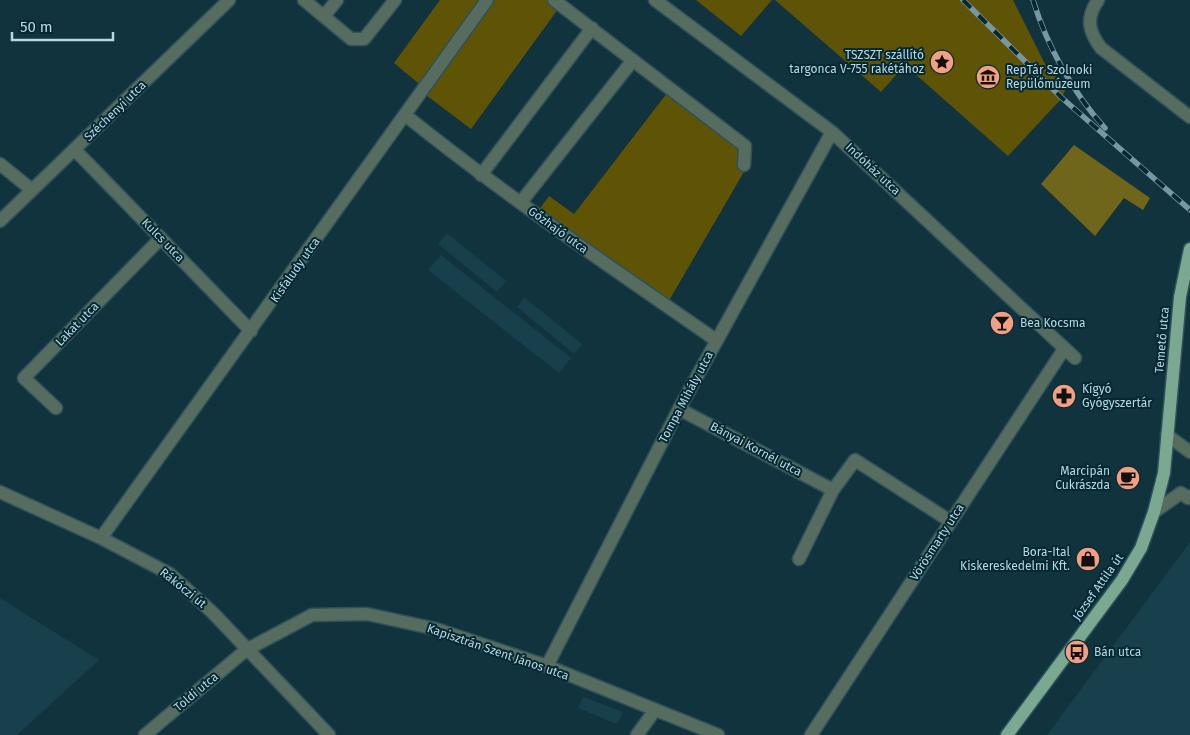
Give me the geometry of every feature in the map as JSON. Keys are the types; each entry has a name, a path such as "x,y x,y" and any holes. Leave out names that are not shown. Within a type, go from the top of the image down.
{"main road":[{"name":"Temető utca","path":"1167,435 1180,297 1190,249"},
{"name":"József Attila út","path":"1008,735 1122,580 1141,548 1154,512 1164,473 1167,435"}],"street":[{"name":"Széchenyi utca","path":"0,220 229,0"},
{"path":"304,0 351,39 364,39 395,0"},
{"path":"324,16 337,0"},
{"name":"Kisfaludy utca","path":"101,538 487,0"},
{"path":"554,0 745,146 744,164"},
{"name":"Indóház utca","path":"655,0 832,132 1074,358"},
{"path":"1098,0 1089,22 1092,36 1101,48 1190,117"},
{"path":"481,175 592,28"},
{"path":"521,202 634,60"},
{"name":"Gőzhajó utca","path":"405,115 481,175 521,202 560,233 716,340"},
{"name":"Tompa Mihály utca","path":"548,666 679,409 716,340 758,270 832,132"},
{"name":"Kulcs utca","path":"75,150 251,331"},
{"path":"0,164 32,190"},
{"name":"Lakat utca","path":"56,408 24,378 161,238"},
{"name":"Vörösmarty utca","path":"811,735 1064,349"},
{"name":"Bányai Kornél utca","path":"679,409 833,490"},
{"path":"1167,435 1190,452"},
{"path":"799,558 833,490 856,460 950,521"},
{"name":"Rákóczi út","path":"0,492 101,538 170,574 213,612 246,650 329,735"},
{"path":"1154,512 1181,493 1188,498 1190,496"},
{"name":"Kapisztrán Szent János utca","path":"246,650 312,615 367,614 436,629 548,666 718,735"},
{"name":"Toldi utca","path":"145,735 246,650"},
{"path":"637,735 655,710"}],"shaded area":[{"path":"440,0 555,0 561,5 471,129 422,92 424,88 394,63"},
{"path":"696,0 772,0 741,36"},
{"name":"RepTár Szolnoki Repülőmúzeum","path":"775,0 1013,0 1046,66 1066,88 1062,98 1008,156 905,65 881,92"},
{"path":"671,88 752,158 670,299 661,301 536,214 549,196 574,214"},
{"path":"1074,145 1150,198 1143,210 1124,198 1095,236 1041,184"},
{"path":"447,233 506,281 497,292 438,244"},
{"path":"441,255 571,358 559,373 428,270"},
{"path":"524,297 582,344 574,354 517,307"},
{"path":"1190,542 1190,735 1047,735"},
{"path":"0,598 99,660 17,735 0,735"},
{"path":"583,697 623,712 617,724 578,708"}],"railway":[{"path":"963,0 1062,98 1190,210"},
{"path":"1033,0 1053,51 1062,68 1082,100 1105,128"}],"place":[{"name":"TSZSZT szállító targonca V-755 rakétához","path":"942,62"},
{"name":"RepTár Szolnoki Repülőmúzeum","path":"988,77"},
{"name":"Bea Kocsma","path":"1002,323"},
{"name":"Kígyó Gyógyszertár","path":"1064,396"},
{"name":"Marcipán Cukrászda","path":"1128,478"},
{"name":"Bora-Ital Kiskereskedelmi Kft.","path":"1088,559"},
{"name":"Bán utca","path":"1077,652"}]}
